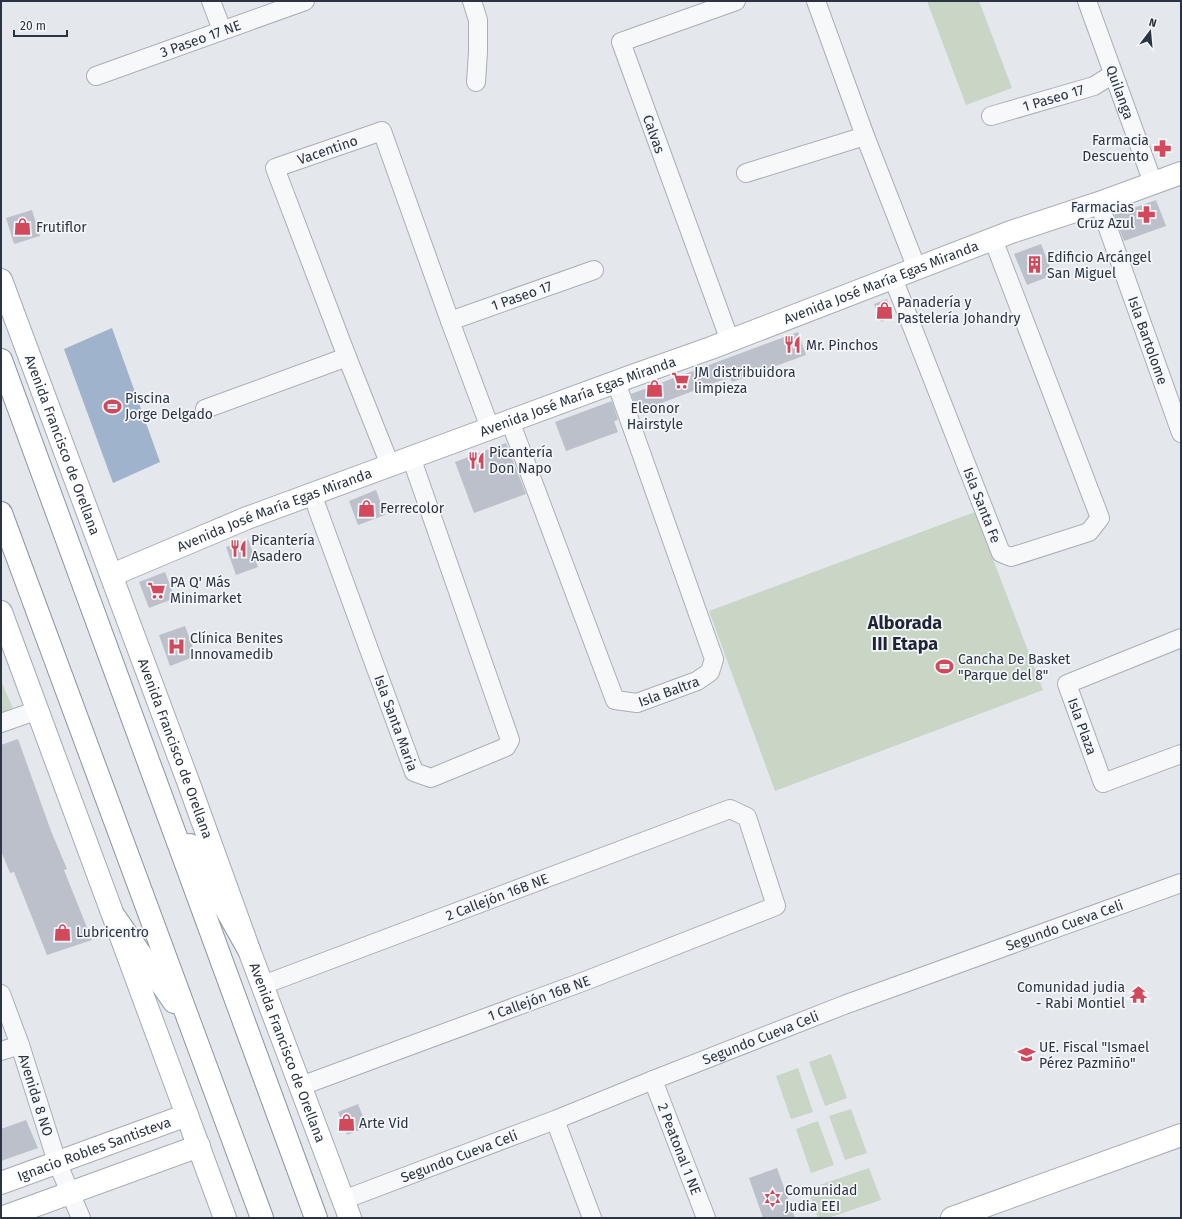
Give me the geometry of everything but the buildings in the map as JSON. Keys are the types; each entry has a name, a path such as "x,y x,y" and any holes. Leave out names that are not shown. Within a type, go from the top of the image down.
{"main road":[{"name":"Avenida José María Egas Miranda","path":"112,575 247,518 500,424 730,341 993,239 1099,203 1181,172"},
{"name":"Avenida Francisco de Orellana","path":"1,280 112,575 249,950 346,1209"},
{"name":"Avenida Francisco de Orellana","path":"1,360 316,1218"},
{"path":"1,513 262,1218"},
{"path":"1,612 225,1218"},
{"path":"157,788 249,950"},
{"path":"114,916 192,1026"},
{"name":"Ignacio Robles Santisteva","path":"1,1183 187,1115"},
{"path":"952,1218 1181,1135"},
{"path":"1,1218 199,1146"}],"street":[{"path":"210,1 222,30"},
{"name":"3 Paseo 17 NE","path":"96,76 305,1"},
{"path":"472,1 478,20 476,82"},
{"name":"Calvas","path":"730,341 621,42 736,1"},
{"path":"816,1 865,136 917,269"},
{"name":"Quilanga","path":"1087,1 1153,183"},
{"name":"1 Paseo 17","path":"991,116 1094,86 1113,74"},
{"name":"Vacentino","path":"390,465 347,358 275,168 382,131 450,321 500,424"},
{"path":"746,173 865,136"},
{"name":"Isla Bartolome","path":"1099,203 1181,433"},
{"name":"Isla Santa Fe","path":"893,278 1001,553 1011,557 1089,532 1100,518 993,239"},
{"name":"1 Paseo 17","path":"450,321 594,270"},
{"path":"205,409 347,358"},
{"name":"Isla Baltra","path":"500,424 615,700 637,703 697,681 710,672 714,659 616,382"},
{"name":"Isla Santa Maria","path":"312,494 414,772 431,778 506,747 510,740 411,457"},
{"name":"Isla Plaza","path":"1181,638 1067,684 1103,783 1181,754"},
{"path":"1,723 38,710"},
{"name":"1 Callejón 16B NE","path":"301,1086 585,981 776,906 747,817 730,809"},
{"name":"2 Callejón 16B NE","path":"263,985 730,809"},
{"name":"Segundo Cueva Celi","path":"346,1209 555,1120 844,1005 1181,884"},
{"name":"Avenida 8 NO","path":"1,994 20,1044 57,1162 81,1218"},
{"path":"1,1051 20,1044"},
{"name":"2 Peatonal 1 NE","path":"653,1080 706,1218"},
{"path":"555,1120 592,1218"}],"green space":[{"path":"927,1 979,1 1012,88 966,105"},
{"path":"975,512 1043,690 775,791 709,611"},
{"path":"1,681 15,713 1,718"},
{"path":"831,1054 847,1098 825,1106 809,1062"},
{"path":"798,1068 813,1112 791,1119 776,1076"},
{"path":"851,1109 867,1153 845,1160 829,1116"},
{"path":"818,1121 834,1165 811,1173 796,1129"},
{"path":"869,1168 881,1200 828,1218 818,1218 808,1189"}],"water":[{"name":"Piscina Jorge Delgado","path":"112,328 160,462 113,483 64,349"}],"place":[{"name":"Farmacia Descuento","path":"1162,148"},
{"name":"Farmacias Cruz Azul","path":"1147,215"},
{"name":"Frutiflor","path":"23,227"},
{"name":"Edificio Arcángel San Miguel","path":"1034,265"},
{"name":"Panadería y Pastelería Johandry","path":"884,310"},
{"name":"Mr. Pinchos","path":"793,345"},
{"name":"JM distribuidora limpieza","path":"681,380"},
{"name":"Eleonor Hairstyle","path":"655,388"},
{"name":"Piscina Jorge Delgado","path":"112,406"},
{"name":"Picantería Don Napo","path":"476,460"},
{"name":"Ferrecolor","path":"367,508"},
{"name":"Picantería Asadero","path":"238,548"},
{"name":"PA Q' Más Minimarket","path":"157,590"},
{"name":"Clínica Benites Innovamedib","path":"177,646"},
{"name":"Cancha De Basket \"Parque del 8\"","path":"945,667"},
{"name":"Lubricentro","path":"63,932"},
{"name":"Comunidad judia - Rabi Montiel","path":"1138,995"},
{"name":"UE. Fiscal \"Ismael Pérez Pazmiño\"","path":"1026,1055"},
{"name":"Arte Vid","path":"346,1123"},
{"name":"Comunidad Judia EEI","path":"772,1198"}],"district":[{"name":"Alborada III Etapa","path":"905,633"}]}
